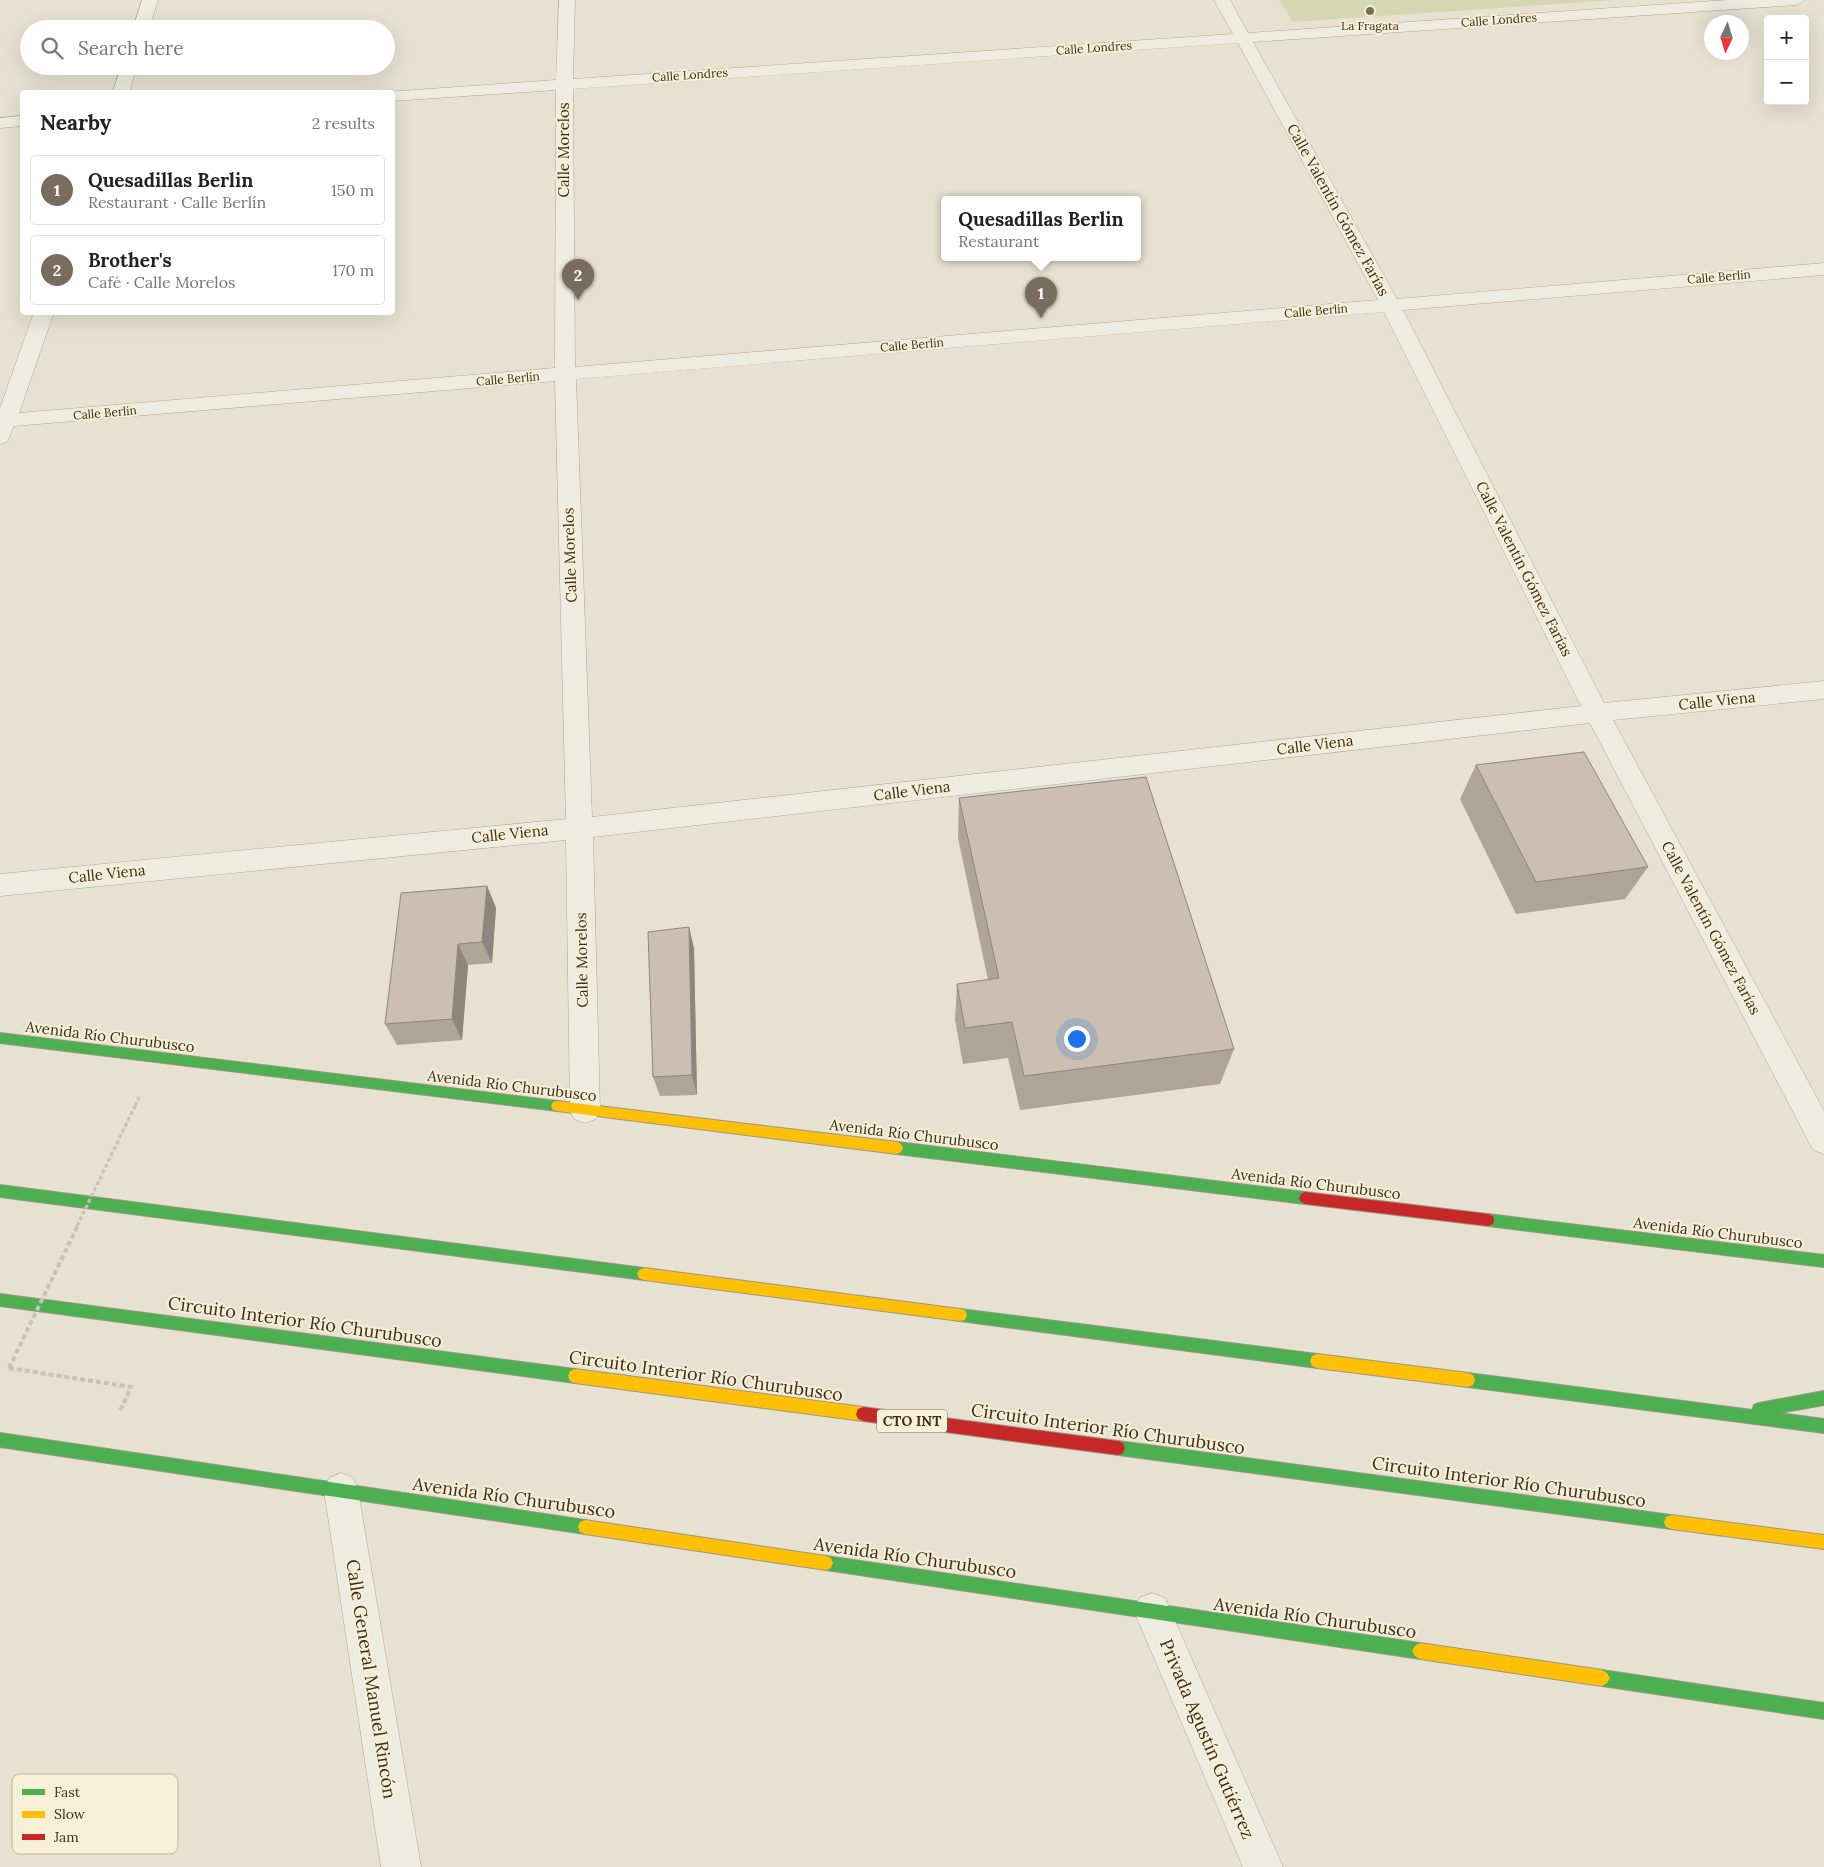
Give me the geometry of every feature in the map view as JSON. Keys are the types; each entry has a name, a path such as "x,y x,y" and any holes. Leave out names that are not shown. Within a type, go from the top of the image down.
{"main road":[{"name":"Avenida Río Churubusco","path":"0,1038 1824,1261"},
{"path":"0,1191 1824,1426"},
{"name":"Circuito Interior Río Churubusco","path":"0,1300 1824,1542"},
{"path":"1735,1415 1824,1398"},
{"name":"Avenida Río Churubusco","path":"0,1440 1824,1711"}],"street":[{"path":"144,20 150,0"},
{"name":"Calle Morelos","path":"567,0 564,84 564,375 580,827 586,1110"},
{"name":"Calle Valentín Gómez Farías","path":"1222,0 1390,304 1597,713 1824,1140"},
{"name":"Calle Londres","path":"395,96 1796,0"},
{"path":"122,90 126,75"},
{"path":"0,123 20,122"},
{"name":"Calle Berlín","path":"2,427 564,375 1390,304 1824,269"},
{"path":"2,427 43,315"},
{"name":"Calle Viena","path":"0,885 580,827 1597,713 1824,690"},
{"name":"Calle General Manuel Rincón","path":"341,1490 401,1867"},
{"name":"Privada Agustín Gutiérrez","path":"1152,1611 1263,1867"}],"path":[{"path":"131,1387 9,1368 135,1106"}],"green space":[{"name":"La Fragata","path":"1279,0 1616,0 1293,22"}],"building":[{"path":"1584,752 1648,867 1536,882 1476,765"},
{"path":"1146,777 1234,1049 1024,1076 1012,1022 965,1028 957,984 999,978 959,798"},
{"path":"487,886 482,942 458,944 452,1019 385,1024 401,893"},
{"path":"689,927 692,1075 653,1077 648,932"}],"traffic: fast":[{"path":"0,1038 557,1106"},
{"path":"897,1148 1305,1198"},
{"path":"0,1191 644,1274"},
{"path":"1488,1220 1824,1261"},
{"path":"0,1300 575,1376"},
{"path":"960,1315 1317,1361"},
{"path":"1468,1380 1824,1426"},
{"path":"1759,1410 1824,1398"},
{"path":"0,1440 585,1527"},
{"path":"1118,1448 1671,1522"},
{"path":"826,1563 1420,1651"},
{"path":"1602,1678 1824,1711"}],"traffic: slow":[{"path":"557,1106 897,1148"},
{"path":"644,1274 960,1315"},
{"path":"1317,1361 1468,1380"},
{"path":"575,1376 863,1414"},
{"path":"1671,1522 1824,1542"},
{"path":"585,1527 826,1563"},
{"path":"1420,1651 1602,1678"}],"traffic: jam":[{"path":"1305,1198 1488,1220"},
{"path":"863,1414 1118,1448"}],"place":[{"name":"La Fragata","path":"1370,11"},
{"name":"Brother's","path":"578,300"},
{"name":"Quesadillas Berlin","path":"1041,318"}]}
